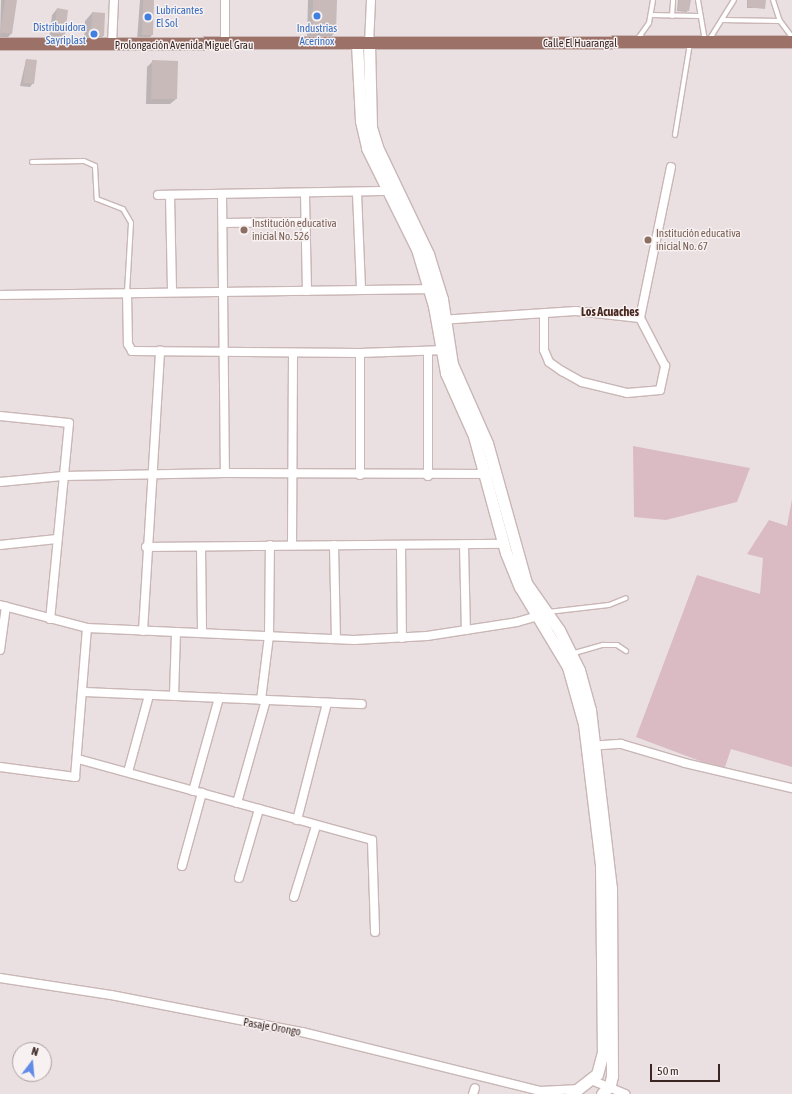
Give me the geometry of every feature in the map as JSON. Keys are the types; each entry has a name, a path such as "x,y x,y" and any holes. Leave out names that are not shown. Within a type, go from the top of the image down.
{"main road":[{"name":"Calle El Huarangal","path":"363,44 690,41 792,42"},
{"name":"Prolongación Avenida Miguel Grau","path":"0,44 363,44"}],"street":[{"path":"112,45 114,0"},
{"path":"225,0 225,45"},
{"path":"370,0 363,44 371,127 376,148 393,191 428,254 433,289 441,320 445,350 491,473 526,583 543,614 570,674 592,745 612,888 610,1085 602,1094"},
{"path":"544,315 544,350 549,362 582,382 627,393 660,390 666,376 662,355 640,318 671,167"},
{"path":"158,195 305,195 393,191"},
{"path":"357,193 361,289"},
{"path":"222,194 226,292 225,473"},
{"path":"170,195 172,292"},
{"path":"305,195 307,291"},
{"path":"223,223 306,222"},
{"path":"0,295 433,289"},
{"path":"127,293 130,350 360,353 445,350"},
{"path":"441,320 601,311 640,318"},
{"path":"144,631 146,547 160,351"},
{"path":"428,351 428,476"},
{"path":"292,545 293,352"},
{"path":"360,353 360,475"},
{"path":"0,416 69,423 50,619"},
{"path":"0,482 63,476 225,473 428,476 491,473"},
{"path":"491,473 504,544 520,587 543,614 571,654 590,710 604,929 603,1052 597,1074 576,1090"},
{"path":"0,545 57,539"},
{"path":"146,547 504,544"},
{"path":"237,803 264,700 269,636 270,545"},
{"path":"334,545 336,639"},
{"path":"464,545 466,630"},
{"path":"401,546 402,638"},
{"path":"201,547 202,633"},
{"path":"0,650 3,605 87,628 336,639 402,638 466,630 543,614"},
{"path":"0,767 75,777 78,759 87,628"},
{"path":"174,696 176,632"},
{"path":"83,692 362,704"},
{"path":"128,772 149,695"},
{"path":"193,791 219,698"},
{"path":"297,820 327,703"},
{"path":"592,745 621,744 685,763 792,788"},
{"path":"78,759 316,826 372,840 375,932"},
{"path":"182,866 202,793"},
{"path":"240,878 259,810"},
{"path":"294,896 316,826"},
{"name":"Pasaje Orongo","path":"0,978 110,995 302,1032 543,1093 576,1090"},
{"path":"591,1080 610,1085 624,1094"},
{"path":"576,1090 591,1094"}],"lane":[{"path":"635,42 651,15 653,0"},
{"path":"672,16 673,0"},
{"path":"698,0 698,16 707,41"},
{"path":"707,41 734,0"},
{"path":"773,0 780,21 792,37"},
{"path":"651,15 698,16"},
{"path":"722,20 780,21"},
{"path":"675,135 690,41"},
{"path":"32,162 84,161 95,166 97,199 122,209 131,223 127,293"},
{"path":"543,614 609,605 626,598"},
{"path":"571,654 603,645 617,645 626,651"}],"shaded area":[{"path":"633,446 750,468 737,502 666,520 634,517"},
{"path":"792,499 792,767 731,749 724,770 636,737 697,575 760,594 763,558 747,554 769,520 787,526"}],"building":[{"path":"5,0 17,0 12,34 0,33"},
{"name":"Lubricantes El Sol","path":"143,0 154,0 153,35 142,35"},
{"path":"313,0 337,0 336,32 312,32"},
{"path":"679,0 691,0 689,11 678,10"},
{"path":"748,0 766,0 765,9 748,7"},
{"path":"57,8 68,10 65,35 54,33"},
{"path":"92,12 105,13 104,36 91,36"},
{"path":"26,59 37,60 34,84 23,83"},
{"path":"152,60 178,61 177,99 151,99"}],"place":[{"name":"Industrias Acerinox","path":"317,16"},
{"name":"Lubricantes El Sol","path":"148,17"},
{"name":"Distribuidora Sayriplast","path":"94,34"},
{"name":"Institución educativa inicial No. 526","path":"244,230"},
{"name":"Institución educativa inicial No. 67","path":"648,240"}],"district":[{"name":"Los Acuaches","path":"610,313"}]}
